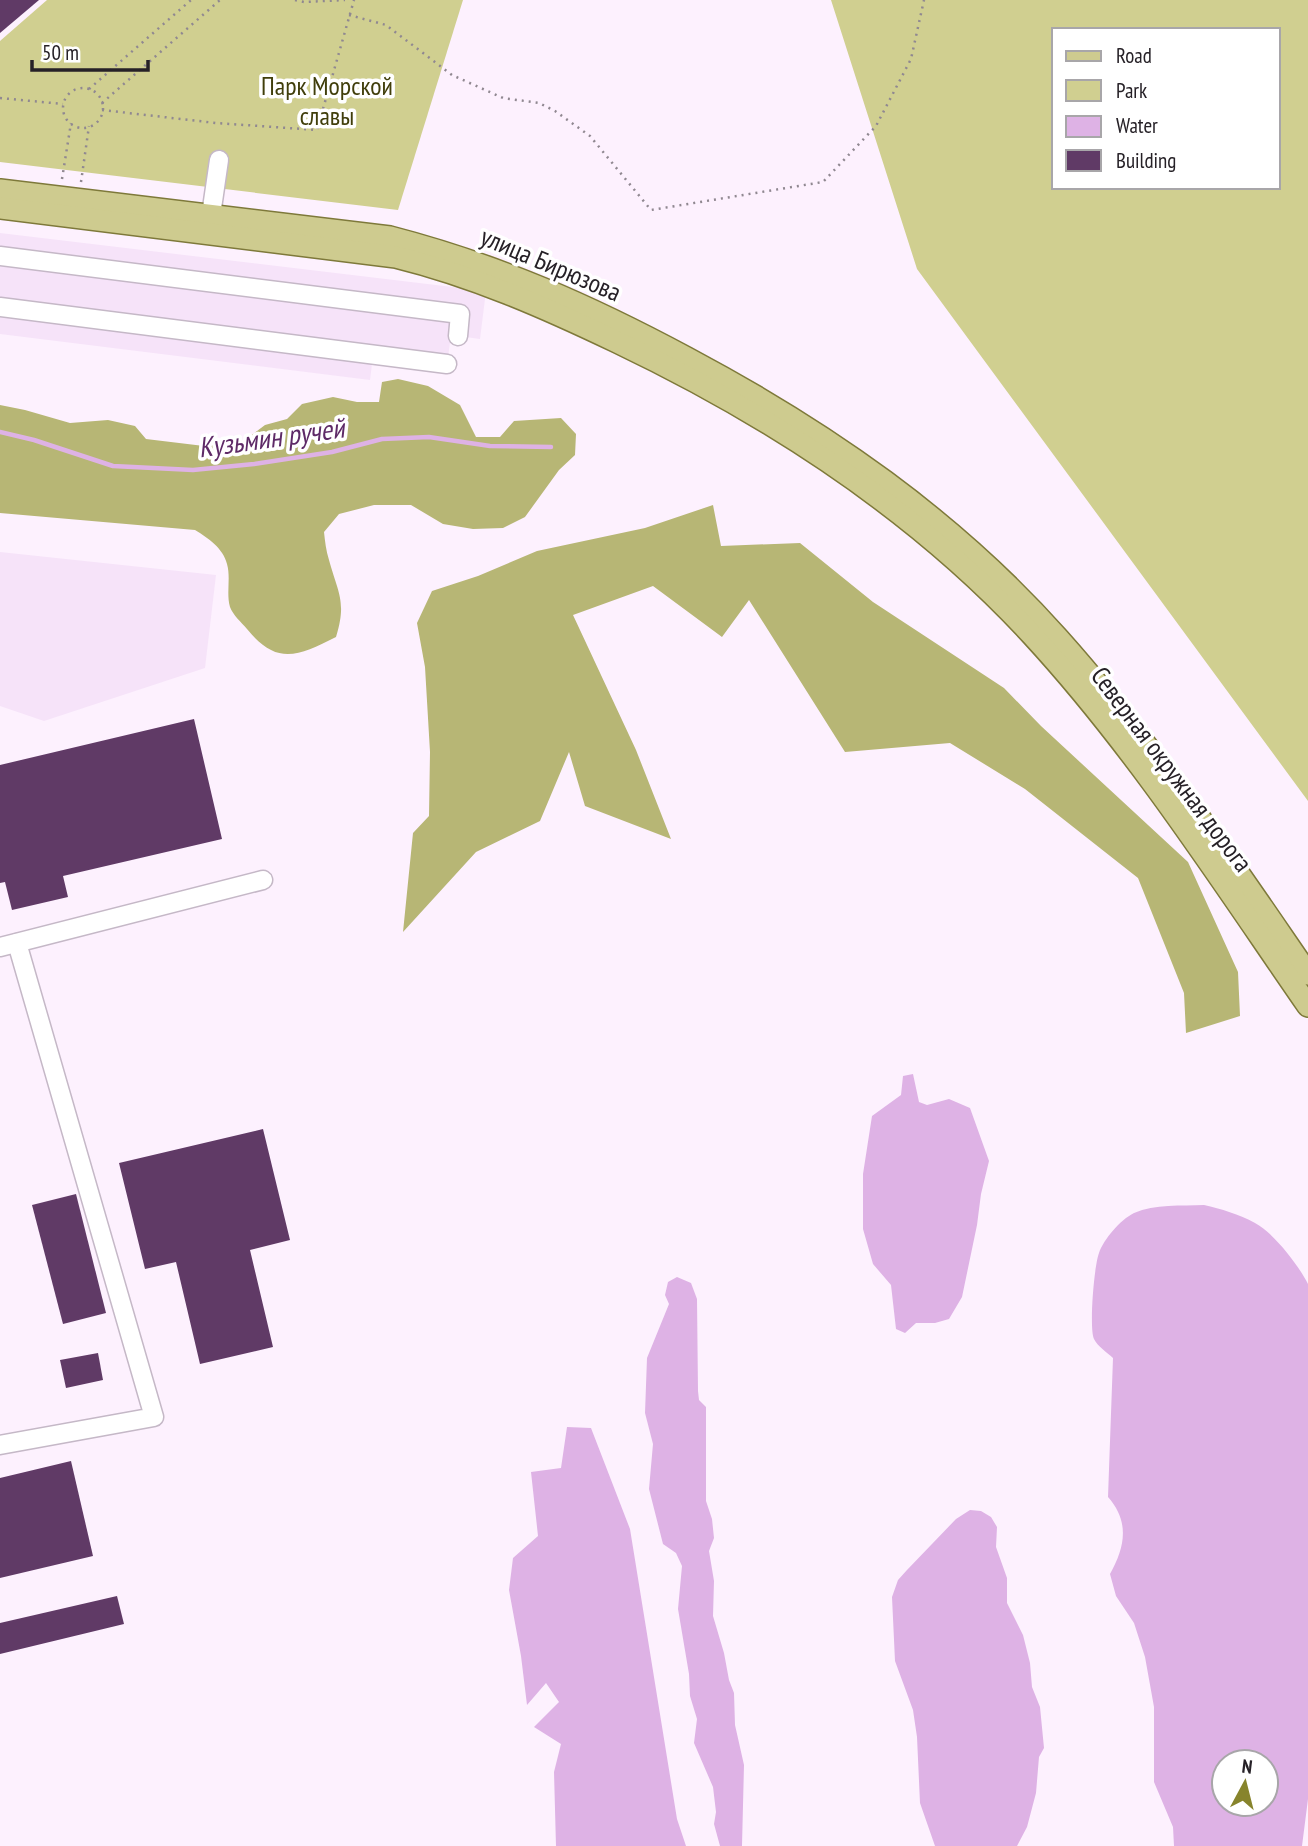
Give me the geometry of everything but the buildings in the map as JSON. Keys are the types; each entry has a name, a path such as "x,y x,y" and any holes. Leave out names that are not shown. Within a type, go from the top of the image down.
{"main road":[{"name":"улица Бирюзова","path":"0,190 390,237 476,262 564,296 760,397 838,446 927,512 1004,582"},
{"name":"улица Бирюзова","path":"0,208 396,257 442,268 485,283 553,311 648,357 783,432 816,452 901,514 975,578"},
{"name":"Северная окружная дорога","path":"975,578 1032,635 1115,733 1171,806 1308,1006"},
{"name":"Северная окружная дорога","path":"1004,582 1059,639 1147,747 1308,974"}],"street":[{"path":"211,215 219,160"},
{"path":"0,256 460,314 458,336"},
{"path":"0,307 447,364"},
{"path":"0,1445 153,1416 8,945 263,880"}],"path":[{"path":"89,89 191,0"},
{"path":"102,103 220,0"},
{"path":"295,0 345,0"},
{"path":"102,110 216,123 317,130 354,0"},
{"path":"349,15 386,25 452,75 503,98 540,103 555,111 590,136 651,210 823,182 876,127 911,58 924,0"},
{"path":"89,89 99,97 102,110 97,121 80,127 65,117 63,104 69,92 89,89"},
{"path":"0,98 63,104"},
{"path":"69,198 71,123"},
{"path":"69,198 89,126"}],"shaded area":[{"path":"0,233 486,291 480,339 451,335 447,364 373,356 370,380 0,334"},
{"path":"398,379 428,386 460,405 476,437 500,437 514,421 561,418 576,434 575,455 559,470 525,517 503,528 473,529 443,524 411,505 374,505 339,514 324,532 327,553 340,597 341,614 336,637 299,653 278,653 268,649 237,618 230,607 225,558 219,548 195,530 0,513 0,405 70,423 108,420 135,426 146,439 204,446 245,440 265,425 287,419 302,404 333,397 357,402 379,402 382,382"},
{"path":"713,505 721,546 800,543 873,602 1004,688 1041,726 1188,862 1238,972 1240,1016 1186,1033 1184,993 1138,878 1025,789 950,743 845,752 749,600 722,637 653,586 573,615 636,750 671,839 585,806 569,752 540,821 476,852 403,932 413,833 429,816 430,752 425,667 417,623 432,591 478,576 537,551 645,528"},
{"path":"0,552 216,575 205,668 44,721 0,706"}],"green space":[{"name":"Парк Морской славы","path":"47,0 463,0 398,210 0,162 0,41"},
{"path":"831,0 1308,0 1308,801 917,269"}],"water":[{"path":"913,1074 919,1102 927,1105 949,1099 970,1108 989,1161 962,1297 949,1319 935,1323 916,1323 905,1333 896,1329 891,1285 873,1264 863,1229 863,1174 872,1116 901,1095 903,1076"},
{"path":"1204,1205 1249,1220 1270,1234 1285,1250 1308,1284 1308,1799 1302,1846 1174,1846 1173,1827 1154,1782 1154,1707 1145,1657 1134,1623 1116,1596 1110,1574 1119,1554 1123,1535 1120,1516 1108,1497 1113,1358 1094,1339 1092,1323 1097,1260 1101,1248 1123,1220 1142,1210"},
{"path":"677,1277 691,1283 697,1299 698,1391 699,1400 706,1407 706,1501 714,1538 709,1551 714,1581 713,1616 734,1693 735,1725 744,1765 742,1846 720,1846 714,1824 716,1812 713,1787 694,1743 697,1719 690,1696 678,1609 682,1566 676,1553 663,1544 649,1489 653,1444 645,1413 647,1358 669,1304 665,1295 668,1282"},
{"path":"567,1427 591,1428 630,1529 677,1819 686,1846 556,1846 554,1772 561,1744 534,1727 559,1702 546,1683 527,1705 509,1590 513,1558 538,1536 531,1472 561,1468"},
{"path":"970,1510 981,1511 991,1517 997,1527 996,1547 1007,1578 1007,1603 1023,1635 1030,1663 1032,1687 1040,1707 1044,1748 1039,1757 1036,1793 1027,1827 1017,1846 935,1846 920,1803 913,1710 895,1661 892,1597 898,1580 956,1519"}],"waterway":[{"name":"Кузьмин ручей","path":"0,432 34,440 113,466 193,470 332,452 382,439 429,437 490,446 551,447"}]}
